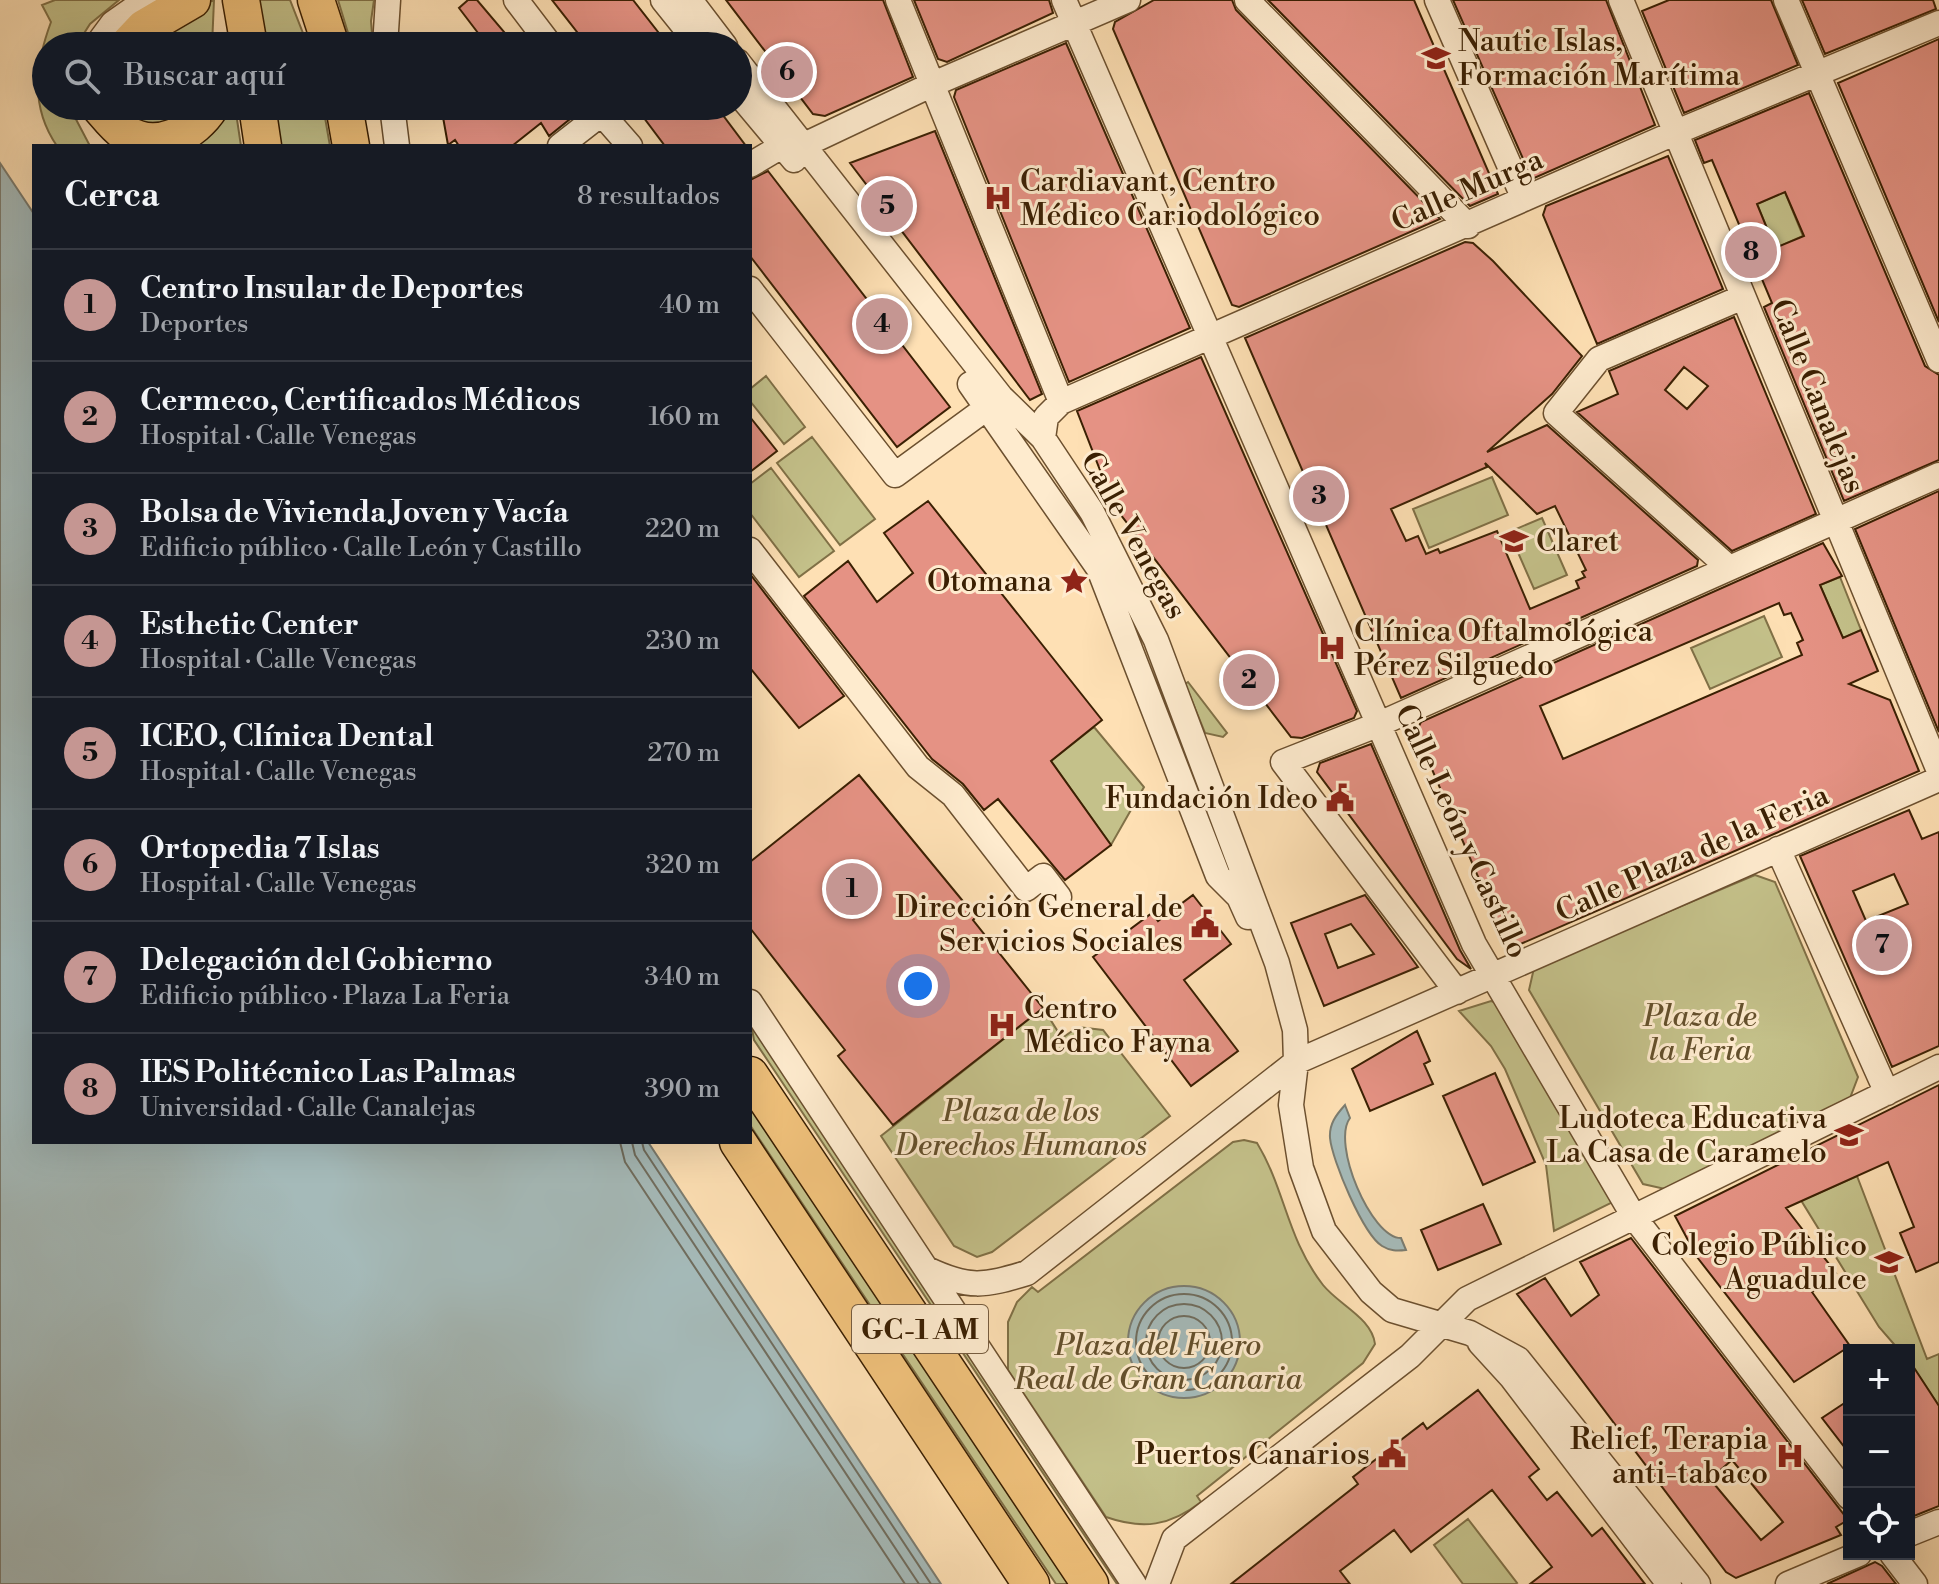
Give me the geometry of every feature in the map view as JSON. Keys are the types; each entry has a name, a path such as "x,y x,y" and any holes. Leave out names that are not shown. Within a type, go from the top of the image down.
{"highway":[{"path":"316,0 326,32"},
{"path":"140,32 144,28 224,1"},
{"path":"224,1 225,32"},
{"path":"224,1 241,32"},
{"path":"89,120 92,130 115,128 144,140 174,138 200,120"},
{"path":"259,120 263,144"},
{"path":"346,120 351,144"},
{"name":"GC-1 AM","path":"752,1078 1090,1584"},
{"name":"GC-1 AM","path":"739,1144 1031,1584"}],"street":[{"path":"106,32 113,23 146,0"},
{"path":"386,32 388,0"},
{"path":"516,0 540,32"},
{"path":"663,0 689,32"},
{"path":"690,0 714,32"},
{"path":"898,0 1061,402 1046,417 1043,438"},
{"name":"Calle León y Castillo","path":"1064,0 1474,944 1634,1217 1843,1489"},
{"path":"752,164 1128,0"},
{"path":"1247,0 1468,226"},
{"path":"1437,0 1524,199"},
{"path":"1786,0 1939,360"},
{"name":"Calle Canalejas","path":"1629,3 1676,133 1939,771"},
{"name":"Calle Murga","path":"1061,402 1676,133 1939,23"},
{"name":"Calle Venegas","path":"752,84 792,146 994,402 1099,569 1218,876 1239,897 1295,1030"},
{"name":"Calle Venegas","path":"752,107 792,146"},
{"path":"394,120 397,144"},
{"path":"562,144 587,120"},
{"path":"607,120 628,144"},
{"path":"752,292 895,475 994,402"},
{"path":"1728,567 1556,413 1599,359 1743,297"},
{"name":"Calle Venegas","path":"994,402 1043,438 1092,512 1156,640 1277,963 1295,1030 1296,1062 1291,1105 1295,1134 1301,1168 1324,1231 1371,1292 1392,1310 1470,1333 1518,1359 1698,1584"},
{"path":"1457,992 1283,762 1377,725 1939,475"},
{"path":"752,553 918,767 953,795 1026,889 1043,876 1059,897"},
{"name":"Calle Plaza de la Feria","path":"927,1269 958,1284 994,1283 1027,1273 1296,1062 1494,978 1939,779"},
{"path":"1778,849 1887,1093"},
{"path":"752,1005 1134,1584"},
{"path":"1157,1584 1174,1539 1410,1356 1467,1299 1939,1067"},
{"path":"1470,1333 1512,1378 1669,1584"},
{"path":"1915,1532 1939,1522"},
{"path":"1788,1584 1845,1560"},
{"path":"1897,1560 1915,1584"}],"green space":[{"path":"55,0 119,0 85,32 48,32 51,22 42,5"},
{"path":"214,0 213,32 156,32 187,10"},
{"path":"258,0 290,0 303,32 263,32"},
{"path":"338,0 374,0 372,32 348,32"},
{"path":"44,120 76,120 89,144 56,144"},
{"path":"137,120 178,120 172,125 140,123"},
{"path":"213,120 237,120 241,144 192,144"},
{"path":"276,120 325,120 330,144 280,144"},
{"path":"1785,192 1803,236 1775,248 1757,204"},
{"path":"766,376 805,427 784,444 752,404 752,387"},
{"path":"812,437 875,519 840,545 777,463"},
{"path":"771,468 834,551 799,577 752,516 752,482"},
{"path":"1492,477 1508,515 1429,548 1413,509"},
{"path":"1542,518 1567,575 1534,589 1509,532"},
{"path":"1840,577 1861,630 1843,638 1820,585"},
{"path":"1764,616 1782,657 1710,689 1691,648"},
{"path":"1188,682 1227,733 1223,737 1205,733 1185,684"},
{"path":"1094,727 1144,787 1111,845 1051,761"},
{"name":"Plaza de la Feria","path":"1755,875 1775,882 1858,1077 1850,1098 1665,1189 1643,1184 1529,990 1534,968"},
{"path":"1491,1001 1497,1003 1611,1198 1611,1203 1554,1231 1546,1165 1505,1069 1491,1046 1459,1011"},
{"name":"Plaza de los Derechos Humanos","path":"1043,1008 1062,1038 1078,1027 1103,1030 1170,1116 992,1252 977,1257 954,1246 881,1136"},
{"path":"752,1021 1126,1584 1117,1584 754,1040"},
{"path":"752,1103 1073,1584 1056,1584 752,1128"},
{"name":"Plaza del Fuero Real de Gran Canaria","path":"1244,1140 1257,1143 1267,1161 1311,1267 1323,1285 1368,1327 1375,1344 1363,1363 1197,1496 1201,1502 1190,1510 1167,1521 1144,1524 1106,1517 1008,1370 1008,1322 1017,1302 1032,1287 1038,1292 1233,1142"},
{"path":"1857,1176 1927,1359 1939,1354 1939,1406 1915,1370 1915,1344 1894,1344 1879,1327 1799,1197 1812,1196"},
{"path":"1468,1519 1517,1583 1463,1584 1434,1545"}],"water":[{"path":"0,163 32,211 32,1144 649,1144 941,1584 0,1584"},
{"path":"1345,1105 1350,1118 1346,1147 1357,1187 1378,1223 1389,1234 1401,1238 1406,1250 1388,1249 1374,1239 1342,1179 1330,1133 1334,1120"},
{"path":"1184,1286 1206,1290 1224,1302 1236,1320 1240,1342 1236,1364 1224,1382 1206,1394 1184,1398 1162,1394 1144,1382 1132,1364 1128,1342 1132,1320 1144,1302 1162,1290"}],"building":[{"path":"468,0 477,0 504,32 477,32 459,8"},
{"path":"552,0 633,0 658,32 577,32"},
{"path":"726,0 883,0 913,77 825,116 813,114"},
{"path":"914,0 1049,0 1053,13 947,62 938,59"},
{"path":"1154,0 1232,0 1236,10 1440,219 1239,307 1232,305 1113,29 1115,22"},
{"path":"1268,0 1414,0 1498,194 1470,206"},
{"path":"1453,0 1606,0 1655,125 1532,179"},
{"path":"1669,0 1771,0 1798,65 1684,113 1642,11"},
{"path":"1802,0 1933,0 1936,9 1825,54"},
{"path":"1939,39 1939,322 1838,83"},
{"path":"1066,43 1190,328 1069,382 954,97 956,90"},
{"path":"1809,93 1925,366 1939,375 1939,460 1844,501 1764,307 1772,303 1712,160 1704,163 1695,140","holes":["1785,192 1804,236 1775,248 1757,204"]},
{"path":"444,120 569,120 549,136 541,123 515,144 458,144 455,140 448,144"},
{"path":"646,120 726,120 744,144 664,144"},
{"path":"935,131 1042,394 1030,400 850,163"},
{"path":"1668,156 1723,289 1597,344 1543,215 1546,206"},
{"path":"768,171 950,407 897,447 752,259 752,179"},
{"path":"1465,242 1473,243 1582,356 1552,394 1487,452 1547,425 1698,560 1697,566 1401,698 1245,338","holes":["1485,463 1537,514 1555,506 1586,570 1582,572 1585,577 1576,581 1579,588 1530,609 1497,531 1440,553 1438,549 1426,554 1418,536 1406,541 1391,509 1487,467"]},
{"path":"1734,317 1816,514 1732,551 1577,412 1618,394 1609,371","holes":["1684,367 1708,386 1687,409 1665,390"]},
{"path":"1201,357 1357,711 1354,718 1302,738 1291,737 1114,506 1077,411"},
{"path":"752,420 777,451 752,470"},
{"path":"1939,491 1939,732 1855,529"},
{"path":"928,501 1102,720 1051,761 1111,845 1065,880 998,799 984,810 963,784 932,759 804,596 848,561 877,602 913,573 884,533"},
{"path":"1823,543 1842,576 1820,585 1843,638 1861,630 1878,671 1849,684 1890,700 1919,771 1509,949 1416,732 1421,722","holes":["1779,603 1784,615 1791,613 1803,640 1797,643 1802,655 1563,759 1540,706"]},
{"path":"752,577 844,696 799,728 752,670"},
{"path":"1371,744 1471,969 1457,959 1317,772 1320,763"},
{"path":"859,775 976,917 973,920 1043,1008 893,1125 838,1056 845,1050 752,931 752,860"},
{"path":"1909,810 1922,839 1939,832 1939,1046 1892,1067 1800,856","holes":["1894,874 1908,904 1866,921 1853,891"]},
{"path":"1193,895 1231,944 1184,980 1238,1051 1191,1086 1093,957 1152,913 1158,921"},
{"path":"1365,895 1418,967 1324,1006 1291,923","holes":["1351,924 1374,954 1338,968 1325,934"]},
{"path":"1417,1031 1430,1061 1424,1064 1433,1084 1370,1111 1352,1069"},
{"path":"1495,1073 1535,1162 1483,1185 1443,1096"},
{"path":"1939,1085 1939,1262 1916,1272 1900,1233 1914,1227 1888,1162 1786,1208 1836,1273 1812,1292 1849,1344 1843,1344 1843,1350 1794,1382 1697,1257 1675,1216"},
{"path":"1483,1204 1501,1244 1438,1270 1421,1230"},
{"path":"1631,1238 1843,1514 1843,1523 1836,1527 1841,1535 1736,1578 1726,1572 1517,1294 1545,1278 1571,1316 1599,1295 1580,1262","holes":["1732,1460 1783,1522 1761,1540 1710,1479"]},
{"path":"1915,1369 1939,1406 1939,1506 1915,1516"},
{"path":"1478,1390 1539,1469 1529,1477 1547,1500 1557,1492 1592,1536 1602,1528 1645,1584 1530,1584 1552,1567 1492,1490 1411,1552 1394,1530 1340,1571 1350,1584 1231,1584 1358,1484 1353,1477 1423,1423 1427,1429"},
{"path":"1843,1404 1843,1445 1822,1418"},
{"path":"1875,1562 1896,1584 1827,1584"}],"place":[{"name":"Nautic Islas, Formación Marítima","path":"1436,58"},
{"name":"Ortopedia 7 Islas","path":"787,72"},
{"name":"Cardiavant, Centro Médico Cariodológico","path":"998,198"},
{"name":"ICEO, Clínica Dental","path":"887,206"},
{"name":"IES Politécnico Las Palmas","path":"1751,252"},
{"name":"Esthetic Center","path":"882,324"},
{"name":"Bolsa de Vivienda Joven y Vacía","path":"1319,496"},
{"name":"Claret","path":"1514,541"},
{"name":"Otomana","path":"1074,581"},
{"name":"Clínica Oftalmológica Pérez Silguedo","path":"1332,648"},
{"name":"Cermeco, Certificados Médicos","path":"1249,680"},
{"name":"Fundación Ideo","path":"1340,798"},
{"name":"Centro Insular de Deportes","path":"852,889"},
{"name":"Dirección General de Servicios Sociales","path":"1205,924"},
{"name":"Delegación del Gobierno","path":"1882,945"},
{"name":"Centro Médico Fayna","path":"1002,1025"},
{"name":"Ludoteca Educativa La Casa de Caramelo","path":"1849,1135"},
{"name":"Colegio Público Aguadulce","path":"1889,1262"},
{"name":"Puertos Canarios","path":"1392,1454"},
{"name":"Relief, Terapia anti-tabaco","path":"1790,1456"}]}
